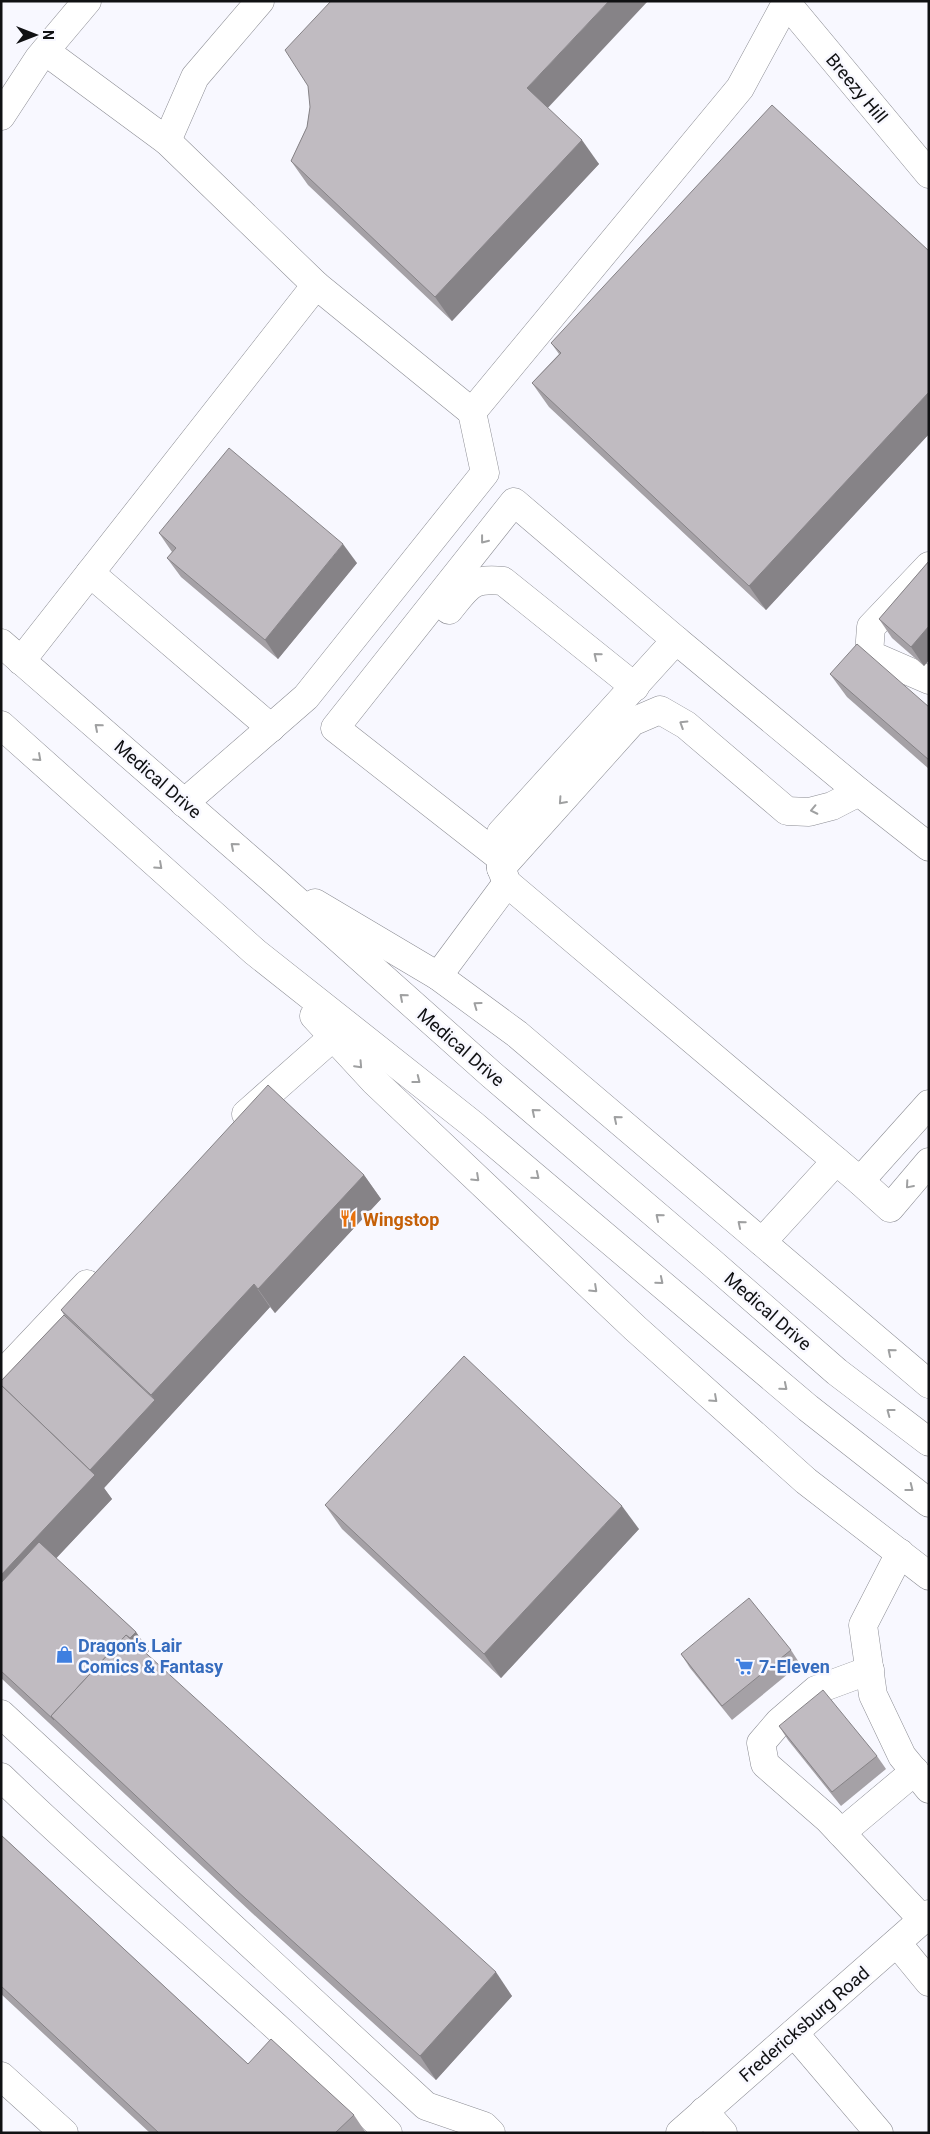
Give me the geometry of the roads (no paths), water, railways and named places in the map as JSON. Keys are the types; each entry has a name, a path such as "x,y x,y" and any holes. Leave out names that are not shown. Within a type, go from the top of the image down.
{"street":[{"path":"1,116 45,51 87,1"},
{"path":"167,141 195,77 260,1"},
{"path":"472,412 740,88 786,2"},
{"name":"Breezy Hill","path":"786,2 929,174"},
{"path":"45,51 167,141 316,285 472,412 485,474 306,697 184,802"},
{"path":"22,660 316,285"},
{"path":"929,846 858,792 514,502 335,728 503,870 890,1208 929,1162"},
{"path":"929,566 871,627 869,654 929,680"},
{"path":"90,573 271,728"},
{"path":"357,700 382,690 468,586 484,578 502,581 635,687"},
{"path":"503,870 501,832 676,640"},
{"name":"Medical Drive","path":"1,643 271,878 492,1075 837,1372 929,1442"},
{"path":"438,976 503,870 632,722 660,710 686,725 787,811 809,812 832,806 858,792"},
{"path":"1,725 255,952 479,1129 808,1408 929,1503"},
{"path":"271,878 371,934 438,976 517,1034 762,1242 925,1374"},
{"path":"255,952 382,1088 635,1328 806,1481 929,1576"},
{"path":"230,1131 243,1117 333,1037"},
{"path":"860,1181 929,1104"},
{"path":"762,1242 836,1161"},
{"path":"1,1375 102,1268"},
{"path":"841,1833 922,1780 902,1756 873,1695 864,1625 900,1554"},
{"path":"870,1670 816,1690 780,1722 761,1743 765,1764 828,1819 926,1917"},
{"path":"1,1714 426,2106 484,2126 491,2133"},
{"path":"1,1778 61,1835 324,2069 388,2133"},
{"name":"Fredericksburg Road","path":"680,2133 926,1917"},
{"path":"896,1943 929,1982"},
{"path":"794,2033 879,2133"},
{"path":"1,2076 64,2133"},
{"path":"704,2112 722,2133"}],"place":[{"name":"Wingstop","path":"349,1219"},
{"name":"Dragon's Lair Comics & Fantasy","path":"64,1655"},
{"name":"7-Eleven","path":"745,1666"}]}
